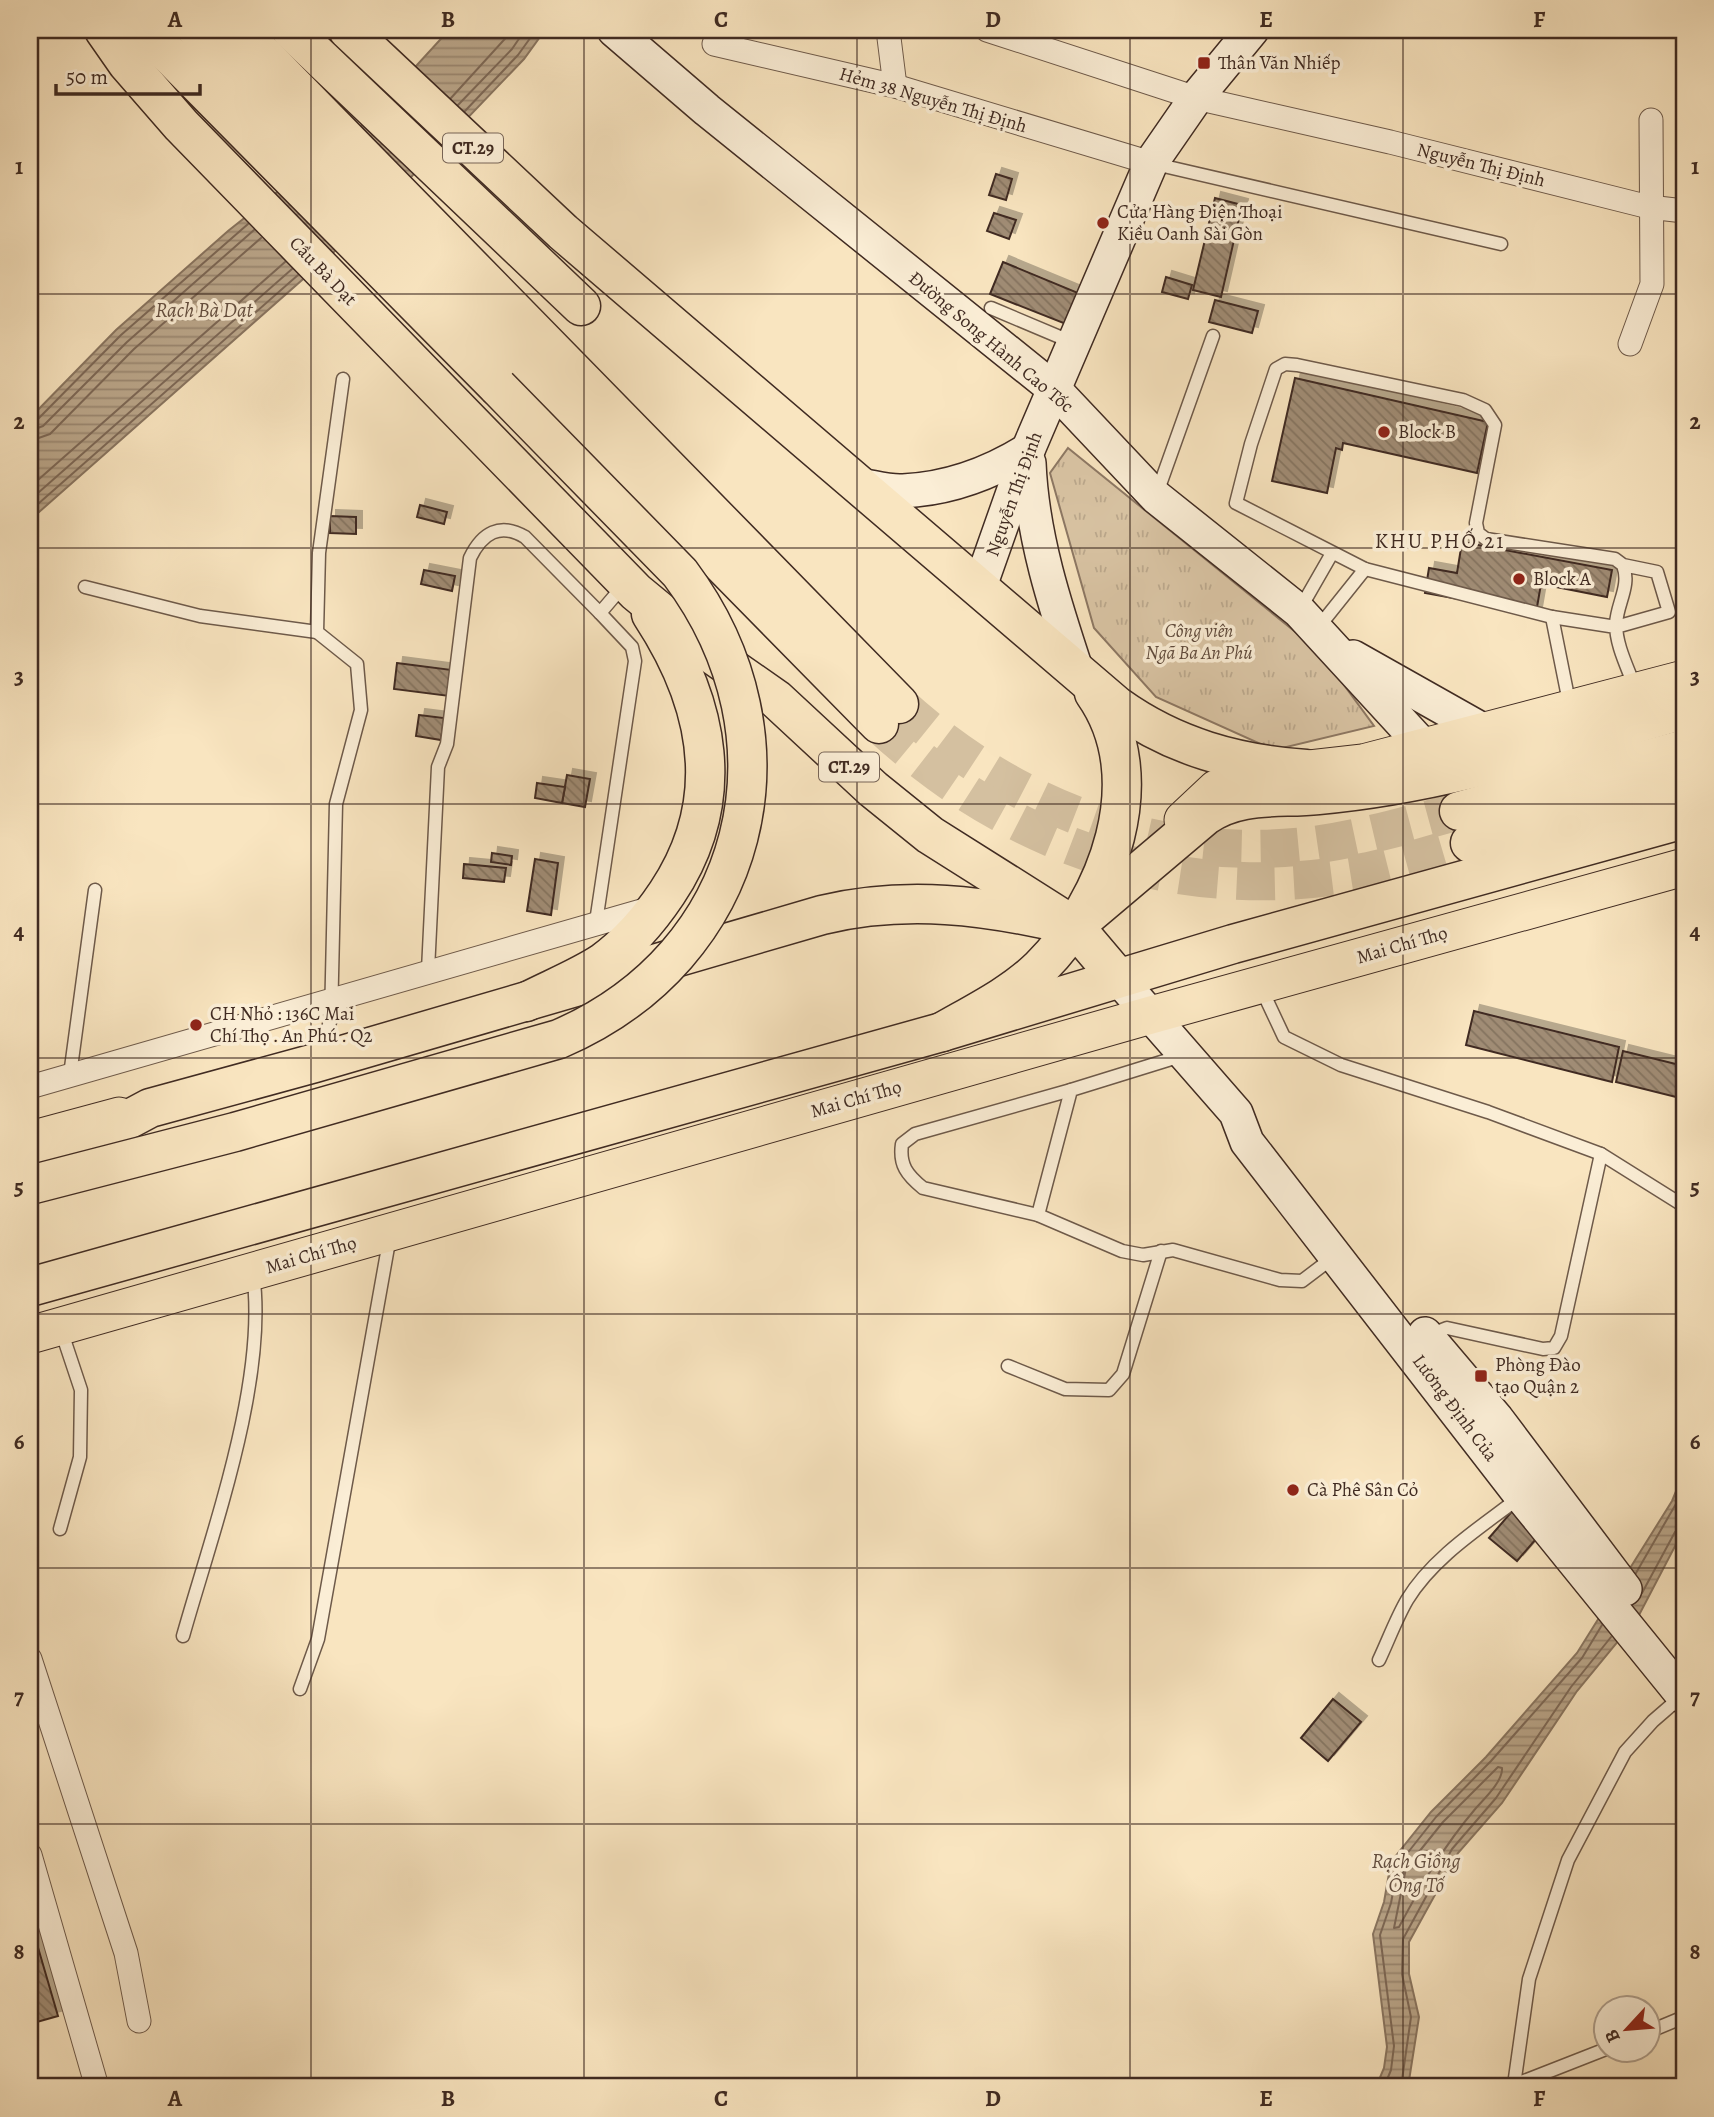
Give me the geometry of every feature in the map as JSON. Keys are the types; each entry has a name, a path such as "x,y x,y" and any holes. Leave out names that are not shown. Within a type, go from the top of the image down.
{"highway":[{"name":"Cầu Bà Dạt","path":"104,30 127,62 181,125 631,587"},
{"path":"30,1185 235,1132 533,1047 584,1028 608,1015 652,982 689,941 729,870 744,815 748,758 742,701 725,646 698,596 661,552 145,30"},
{"path":"197,30 286,99 889,714"},
{"path":"239,30 286,99"},
{"path":"291,30 581,306"},
{"name":"CT.29","path":"348,30 563,232 1078,675 1103,705 1112,723 1124,775 1121,808 1114,836 1094,888 1074,926 920,828 873,789 776,699 700,646 631,587"},
{"path":"526,1002 602,962 645,925 684,868 704,810 706,757 696,708 674,656 631,587"},
{"path":"1078,675 1144,726 1174,741 1236,760 1307,769"},
{"path":"942,1032 1019,986 1055,952 1074,926 1205,816 1229,802 1349,793 1432,780 1684,710"},
{"path":"1684,749 1464,827 1684,781"},
{"path":"30,1287 942,1032 1118,978 1684,819"},
{"path":"30,1172 150,1108 315,1063 849,908 936,903 996,910 1074,926 1118,978"}],"main road":[{"name":"Đường Song Hành Cao Tốc","path":"614,30 707,110 1054,389 1156,497 1314,628 1425,748"},
{"name":"Nguyễn Thị Định","path":"979,589 1028,450 1151,163 1196,98 1252,30"},
{"path":"859,485 902,491 971,478 999,467 1028,450 1030,496 1044,563 1078,675"},
{"name":"Đường Song Hành Cao Tốc","path":"1314,628 1486,732"},
{"path":"1158,855 1193,808 1216,789 1258,773 1363,763 1571,711 1684,679"},
{"name":"Mai Chí Thọ","path":"45,1331 1151,1015 1684,866"},
{"name":"Lương Định Của","path":"1118,978 1236,1113 1247,1142 1521,1496 1589,1562"},
{"path":"30,1140 150,1108"},
{"name":"Lương Định Của","path":"1236,1113 1262,1127 1427,1336 1497,1419 1589,1562 1679,1677"}],"street":[{"path":"888,30 895,86"},
{"path":"987,30 1196,98"},
{"name":"Hẻm 38 Nguyễn Thị Định","path":"714,44 895,86 1151,163"},
{"name":"Nguyễn Thị Định","path":"1196,98 1390,142 1649,208 1684,211"},
{"path":"1630,344 1651,284 1651,120"},
{"path":"30,1087 428,970 658,906"},
{"path":"30,1659 125,1953 139,2021"},
{"path":"30,1855 97,2087"}],"lane":[{"path":"1151,163 1502,244"},
{"path":"990,308 1074,343"},
{"path":"1156,497 1213,336"},
{"path":"1285,364 1478,405 1495,425 1476,523 1480,535 1486,539 1615,559 1623,565 1657,572 1669,612 1616,627 1552,617 1365,569 1331,555 1236,503 1272,380 1276,369 1285,364"},
{"path":"317,632 319,553 344,379"},
{"path":"428,970 438,767 447,744 470,558 476,545 492,531 513,530 519,533 632,647 635,660 596,922"},
{"path":"1314,628 1331,555"},
{"path":"1623,565 1626,585 1618,609 1616,627 1636,691"},
{"path":"1314,628 1365,569"},
{"path":"85,587 200,615 317,632 356,664 361,709 336,804 331,1019 315,1063"},
{"path":"600,613 631,587"},
{"path":"1552,617 1571,711"},
{"path":"70,1075 95,890"},
{"path":"1259,985 1284,1037 1341,1065 1488,1112 1601,1154 1684,1206"},
{"path":"1185,1054 1071,1090 915,1134 902,1144 900,1159 909,1177 923,1188 1038,1215 1122,1251 1143,1255 1173,1250 1280,1280 1302,1282 1335,1255"},
{"path":"1038,1215 1071,1090"},
{"path":"1427,1336 1447,1328 1543,1349 1554,1348 1561,1336 1601,1154"},
{"path":"300,1689 318,1639 390,1232"},
{"path":"1008,1366 1065,1389 1090,1392 1109,1390 1123,1374 1160,1251"},
{"path":"183,1636 232,1465 253,1362 253,1272"},
{"path":"45,1331 81,1390 80,1457 60,1529"},
{"path":"1379,1660 1408,1600 1423,1579 1448,1553 1521,1496"},
{"path":"1592,2054 1514,2085 1529,1979 1568,1860 1625,1752 1653,1721 1679,1677"},
{"path":"1662,2026 1684,2017"}],"green space":[{"name":"Công viên Ngã Ba An Phú","path":"1068,448 1319,651 1374,726 1274,750 1156,697 1094,628 1050,473"}],"water":[{"name":"Rạch Bà Dạt","path":"449,30 545,30 524,59 369,221 30,520 30,418 116,330 228,231 363,124"},
{"name":"Rạch Giồng Ông Tố","path":"1684,1472 1684,1529 1638,1617 1577,1691 1502,1803 1458,1853 1409,1942 1409,1974 1419,2017 1408,2087 1376,2087 1384,2068 1387,2047 1373,1934 1384,1902 1391,1862 1431,1812 1486,1757 1577,1653 1672,1501"}],"building":[{"path":"996,174 1012,179 1006,200 989,195"},
{"path":"1215,198 1242,205 1221,297 1193,290"},
{"path":"994,213 1016,220 1009,239 987,231"},
{"path":"1003,262 1078,293 1066,324 990,294"},
{"path":"1166,277 1192,285 1188,299 1162,292"},
{"path":"1215,300 1258,311 1252,333 1209,322"},
{"name":"Block B","path":"1295,378 1488,422 1477,473 1343,443 1342,450 1336,448 1327,493 1272,481"},
{"path":"420,505 447,512 444,524 417,517"},
{"path":"330,516 356,517 356,534 330,533"},
{"name":"Block A","path":"1462,542 1612,570 1607,597 1541,584 1536,613 1425,593 1429,568 1457,573"},
{"path":"424,570 455,576 452,591 421,584"},
{"path":"397,663 452,670 449,696 394,689"},
{"path":"419,715 444,718 441,740 416,736"},
{"path":"567,775 590,779 585,807 562,803"},
{"path":"537,783 565,787 562,803 535,798"},
{"path":"492,853 512,856 511,865 491,862"},
{"path":"535,859 558,863 551,915 527,911"},
{"path":"464,864 506,868 504,882 463,878"},
{"path":"1474,1011 1619,1047 1612,1082 1466,1045"},
{"path":"1623,1051 1684,1066 1684,1099 1616,1082"},
{"path":"1514,1509 1542,1532 1517,1561 1489,1538"},
{"path":"1333,1699 1361,1722 1328,1761 1301,1738"},
{"path":"30,1920 58,2016 30,2024"}],"tunnel":[{"path":"899,704 943,740 990,772 1039,799 1091,821 1144,836 1200,846 1256,849 1314,845 1369,835 1459,811"},
{"path":"879,724 929,766 983,803 1039,832 1097,855 1158,871 1221,880 1286,881 1367,871 1470,843"}],"place":[{"name":"Thân Văn Nhiếp","path":"1204,63"},
{"name":"Cửa Hàng Điện Thoại Kiều Oanh Sài Gòn","path":"1103,223"},
{"name":"Block B","path":"1384,432"},
{"name":"Block A","path":"1519,579"},
{"name":"CH Nhỏ : 136C Mai Chí Thọ . An Phú . Q2","path":"196,1025"},
{"name":"Phòng Đào tạo Quận 2","path":"1481,1376"},
{"name":"Cà Phê Sân Cỏ","path":"1293,1490"}],"district":[{"name":"KHU PHỐ 21","path":"1440,541"}]}
